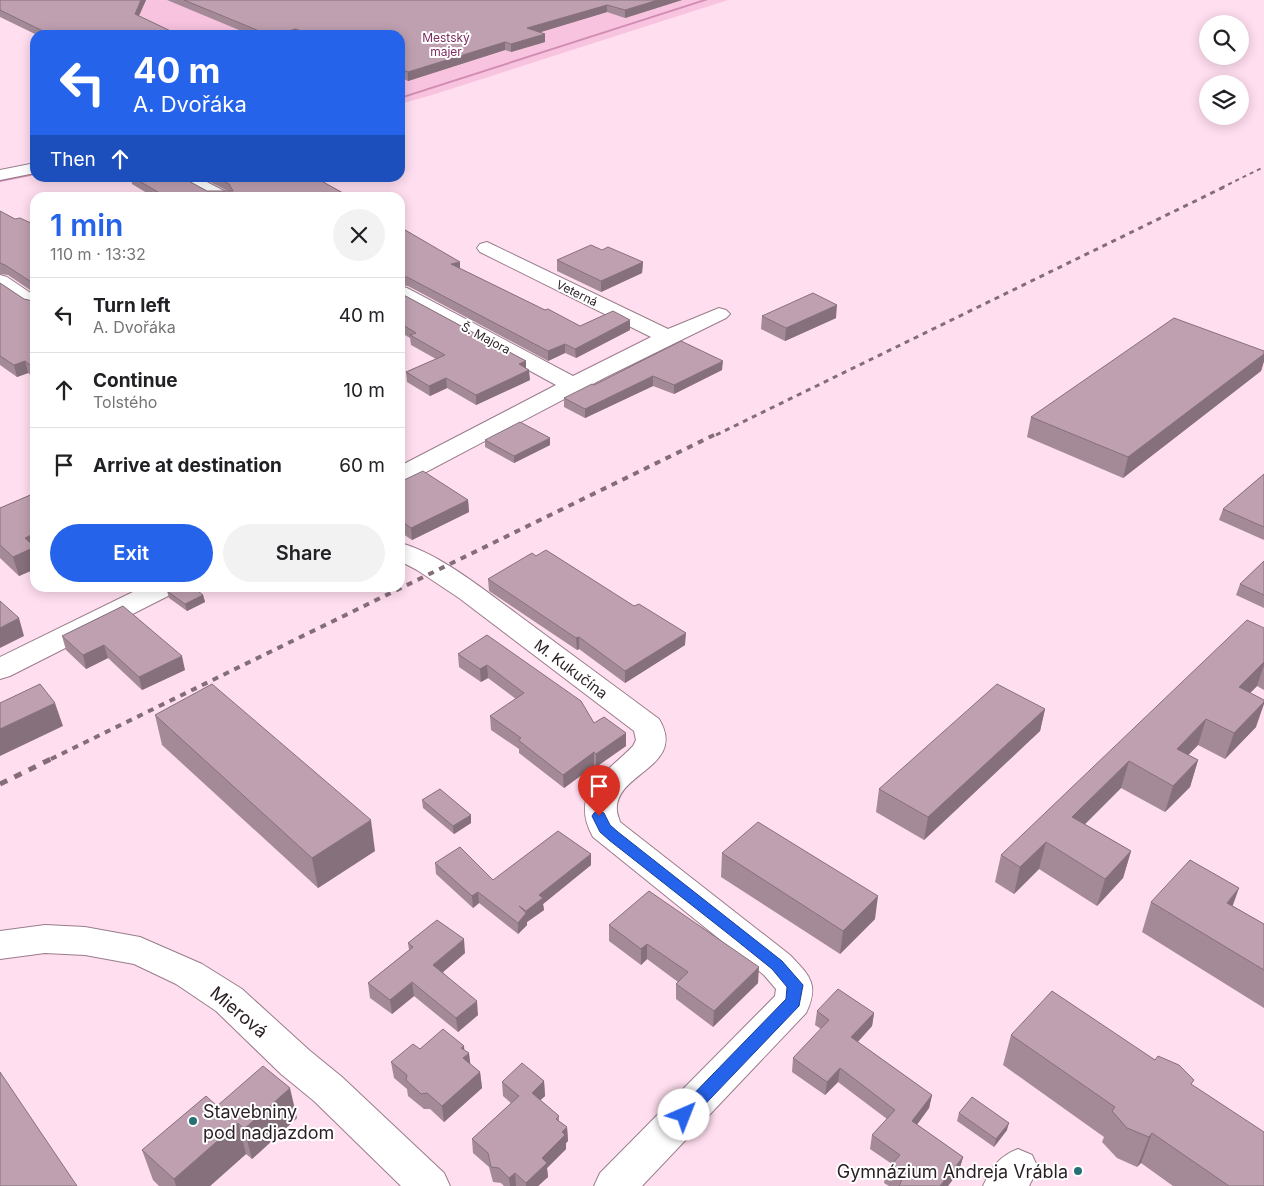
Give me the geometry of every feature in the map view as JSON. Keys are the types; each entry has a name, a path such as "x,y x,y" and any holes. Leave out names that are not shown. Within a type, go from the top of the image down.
{"street":[{"path":"0,176 30,169"},
{"path":"194,182 213,192"},
{"name":"Veterná","path":"486,248 668,337"},
{"path":"0,281 30,302"},
{"name":"Š. Majora","path":"405,295 571,384"},
{"path":"405,474 478,437 571,384 719,314"},
{"name":"M. Kukučína","path":"405,554 432,568 469,592 648,726 652,734 652,744 602,795 598,806 599,816 605,828 777,965 795,985 793,1002 615,1186"},
{"path":"0,669 154,592"},
{"name":"Mierová","path":"0,945 45,939 85,941 140,951 189,974 228,1000 295,1062 328,1089 429,1186"}],"green space":[{"name":"Mestský majer","path":"4,0 728,0 405,103 405,30 68,30"}],"building":[{"path":"0,0 141,0 135,14 169,30 41,30 0,10"},
{"path":"184,0 658,0 625,10 607,5 527,28 545,34 511,44 505,42 408,72 405,71 405,30 257,30"},
{"path":"141,182 190,182 207,191 233,191 229,184 225,182 323,182 341,192 158,192"},
{"path":"0,211 15,219 20,218 30,223 30,281 0,263"},
{"path":"405,230 460,262 451,264 580,326 613,311 630,320 575,349 565,344 548,351 405,277"},
{"path":"591,245 602,250 608,247 643,262 601,281 557,260"},
{"path":"0,283 24,299 30,300 30,365 25,361 14,365 0,356"},
{"path":"813,293 837,305 786,328 762,316"},
{"path":"405,296 526,361 519,364 529,370 476,395 446,378 429,386 406,372 445,355 410,335 416,333 405,326"},
{"path":"1174,318 1264,351 1264,354 1128,457 1031,417"},
{"path":"681,341 723,361 674,385 653,376 585,409 564,398 592,384 594,385"},
{"path":"520,422 550,438 514,456 485,440"},
{"path":"423,471 468,500 411,528 405,524 405,480"},
{"path":"1264,474 1264,527 1223,509"},
{"path":"30,495 30,536 25,538 30,542 30,549 13,557 0,545 0,508"},
{"path":"546,550 634,606 639,604 686,633 625,671 579,637 576,638 488,579 532,553 536,556"},
{"path":"1264,561 1264,595 1240,584"},
{"path":"168,592 199,592 203,595 185,604"},
{"path":"0,601 19,618 0,628"},
{"path":"123,606 182,656 139,677 104,645 83,655 62,636"},
{"path":"1247,620 1264,628 1264,662 1239,687 1264,700 1264,702 1234,733 1206,719 1177,749 1198,760 1173,786 1129,761 1072,817 1131,851 1105,879 1046,842 1020,867 1001,855"},
{"path":"487,635 581,701 594,723 604,717 626,733 596,754 594,752 563,775 518,740 521,738 490,716 524,693 487,665 480,669 458,654"},
{"path":"40,684 55,703 0,729 0,703"},
{"path":"212,684 371,820 312,858 155,715"},
{"path":"997,684 1045,709 928,817 879,789"},
{"path":"440,789 471,815 453,826 422,800"},
{"path":"758,822 878,896 843,931 722,853"},
{"path":"558,831 591,854 539,895 543,898 526,911 519,906 526,913 518,923 478,892 472,896 435,863 460,847 493,880"},
{"path":"1190,860 1239,888 1227,903 1264,924 1264,970 1151,902"},
{"path":"649,891 759,967 714,1011 676,984 688,972 647,944 641,949 609,925"},
{"path":"437,920 464,939 433,965 477,1001 456,1018 412,982 390,1000 368,983 413,947 408,943"},
{"path":"838,989 874,1013 851,1037 932,1095 912,1121 963,1157 940,1186 899,1186 902,1180 887,1170 900,1155 872,1135 895,1110 840,1068 827,1082 793,1058 829,1020 817,1011"},
{"path":"1052,991 1155,1060 1158,1056 1179,1065 1194,1080 1191,1084 1264,1132 1264,1186 1229,1186 1152,1133 1149,1137 1127,1128 1112,1111 1115,1107 1011,1035"},
{"path":"443,1029 464,1046 461,1048 469,1053 463,1058 480,1072 442,1106 427,1093 421,1094 406,1080 407,1075 391,1062 413,1044 420,1049"},
{"path":"522,1063 544,1081 532,1093 559,1116 556,1119 567,1127 562,1132 565,1135 542,1158 547,1163 526,1183 515,1173 509,1178 499,1168 491,1167 488,1153 472,1139 519,1096 502,1082"},
{"path":"263,1066 290,1088 244,1129 238,1123 174,1179 142,1150 206,1096 217,1106"},
{"path":"0,1072 77,1186 0,1186"},
{"path":"972,1097 1009,1123 996,1139 959,1113"}],"waterway":[{"path":"405,96 706,0"},
{"path":"0,181 30,175"}],"railway":[{"path":"1221,188 1264,167"},
{"path":"716,435 1224,187"},
{"path":"405,586 718,433"},
{"path":"51,759 393,592"},
{"path":"0,784 53,758"}],"place":[{"name":"Stavebniny pod nadjazdom","path":"193,1121"},
{"name":"Gymnázium Andreja Vrábla","path":"1078,1171"}],"route":[{"path":"599,816 605,828 613,836 777,965 795,985 793,1002 684,1115"}]}
